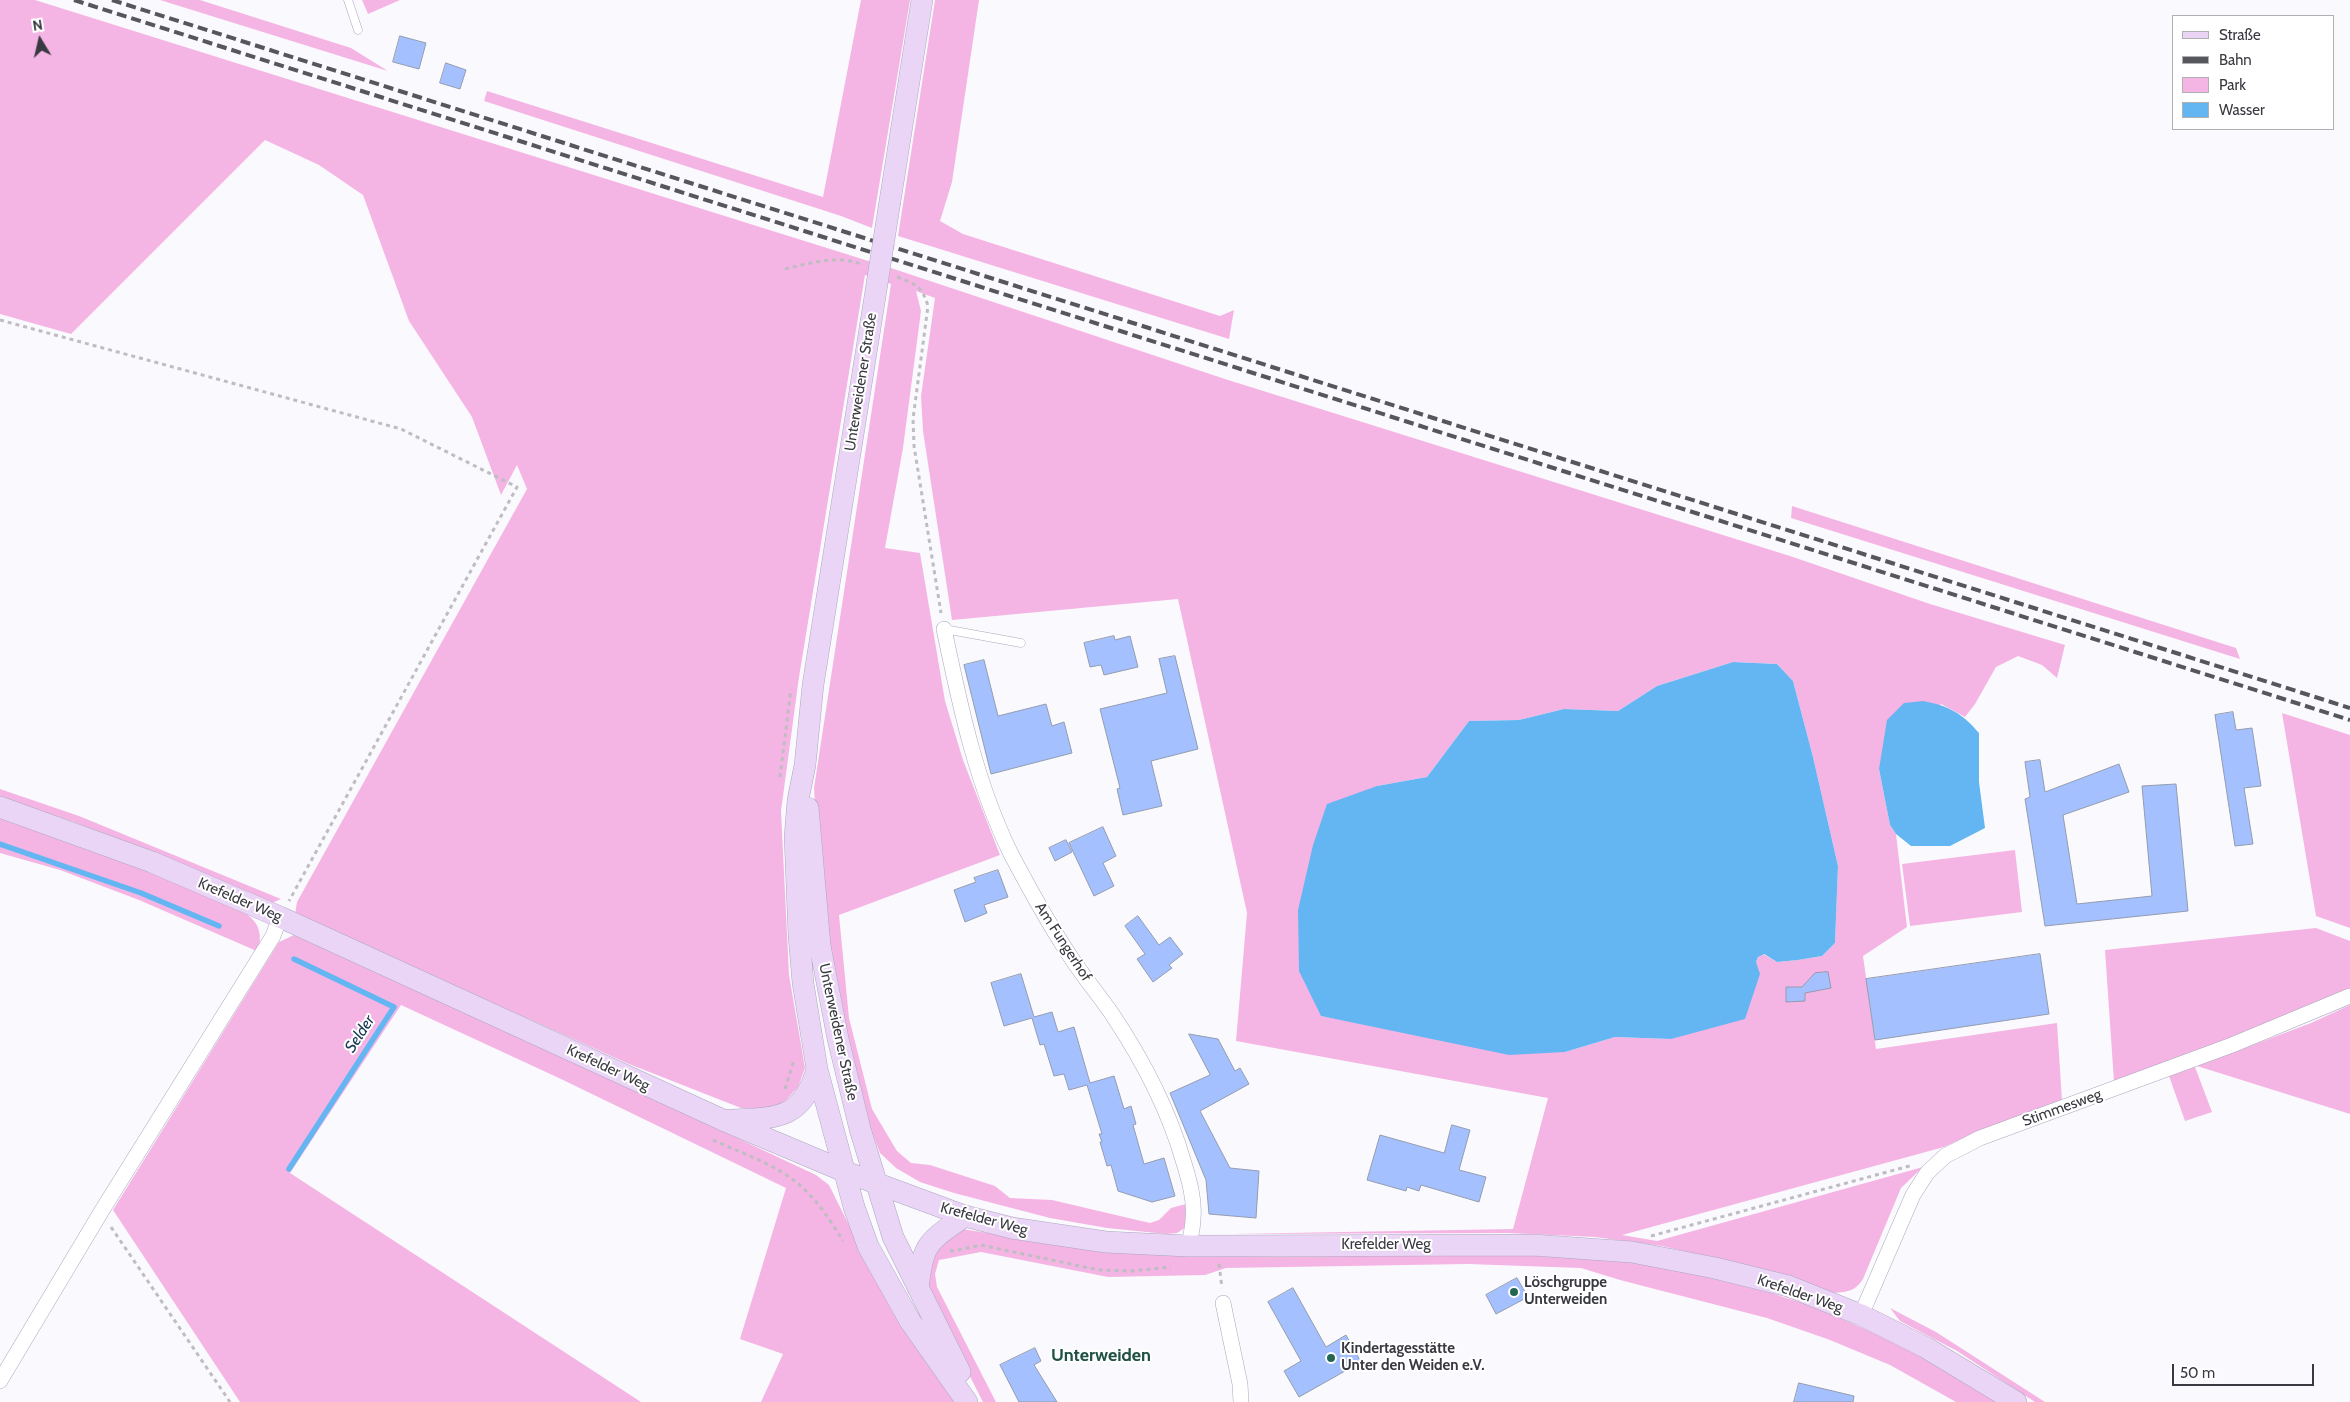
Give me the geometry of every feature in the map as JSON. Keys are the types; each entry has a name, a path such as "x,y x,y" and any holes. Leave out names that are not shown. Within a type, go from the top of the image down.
{"street":[{"name":"Unterweidener Straße","path":"922,0 813,685 795,837 803,983 817,1069 854,1207 868,1246 910,1322 967,1402"},
{"name":"Am Fungerhof","path":"944,629 970,747 985,792 1010,851 1035,899 1069,955 1112,1015 1138,1056 1161,1102 1179,1146 1192,1194 1194,1219 1189,1246"},
{"name":"Unterweidener Straße","path":"805,765 820,946 838,1039 876,1183 893,1237 976,1402"},
{"name":"Krefelder Weg","path":"0,807 152,862 280,917 723,1120 846,1172 965,1216 1012,1228 1106,1242 1189,1246 1533,1246 1632,1252 1715,1268 1788,1286 1861,1315 1925,1347 2016,1402"},
{"path":"0,1381 100,1212 273,936 280,917"},
{"name":"Stimmesweg","path":"1861,1315 1913,1195 1927,1173 1945,1156 1980,1138 2232,1045 2350,996"},
{"name":"Unterweidener Straße","path":"723,1120 772,1118 786,1114 797,1107 806,1097 817,1069"},
{"path":"918,1288 921,1262 930,1241 965,1216"},
{"path":"1223,1303 1242,1402"}],"lane":[{"path":"348,0 358,30"},
{"path":"944,629 1021,643"}],"path":[{"path":"785,269 818,261 840,260 864,265"},
{"path":"889,274 914,283 924,291 928,306 913,419 914,446 944,629"},
{"path":"0,320 401,429 517,487 280,917"},
{"path":"724,1144 793,1179 818,1205 846,1246"},
{"path":"1632,1252 1652,1235 1945,1156"},
{"path":"100,1212 230,1402"},
{"path":"1219,1264 1223,1303"}],"green space":[{"path":"0,0 35,0 894,269 1225,379 1790,556 1930,604 2065,645 2057,678 2042,665 2018,656 1996,667 1975,704 1965,717 1941,704 1879,769 1890,825 1896,834 1907,927 1863,956 1876,1049 2057,1023 2062,1101 1975,1133 1944,1147 1622,1235 1657,1241 1923,1167 1901,1188 1863,1279 1857,1287 1846,1292 1832,1293 1730,1262 1662,1246 1595,1237 1508,1233 1229,1234 1513,1229 1548,1098 1236,1041 1247,913 1178,599 952,620 923,431 921,396 935,298 916,291 921,311 903,448 885,548 920,553 945,701 963,760 1000,855 839,915 849,1018 872,1109 897,1151 911,1163 930,1165 995,1186 1010,1198 1052,1200 1150,1223 1159,1220 1171,1208 1186,1204 1189,1218 1185,1228 1177,1233 1166,1234 1107,1228 1050,1218 954,1193 920,1182 896,1168 880,1153 864,1112 831,979 821,905 814,788 891,284 865,275 799,677 781,811 789,975 805,1068 798,1087 778,1109 741,1108 629,1064 295,914 297,902 527,489 517,465 501,495 472,417 409,321 363,195 319,165 265,140 71,334 0,314","holes":["1733,662 1777,664 1793,681 1838,866 1835,943 1822,956 1777,962 1763,954 1671,1039 1615,1037 1565,1052 1385,1028 1321,1016 1377,786 1427,777 1469,721 1519,720 1564,709 1618,711 1657,686"]},
{"path":"160,0 200,0 351,48 388,71"},
{"path":"362,0 400,0 368,14"},
{"path":"861,0 910,0 872,228 841,216 484,101 487,91 823,197"},
{"path":"935,0 979,0 952,182 940,221 963,234 1220,316 1234,310 1229,339 898,236"},
{"path":"1792,506 2236,648 2240,659 1791,518"},
{"path":"2282,713 2350,735 2350,928 2316,916"},
{"path":"0,789 79,816 281,899 272,903 74,822 0,797"},
{"path":"0,817 132,865 244,912 250,916 259,929 259,952 139,900 60,870 0,853"},
{"path":"2015,850 2022,912 1910,926 1902,864"},
{"path":"2316,928 2350,941 2350,988 2229,1040 2114,1082 2105,950"},
{"path":"294,935 563,1056 816,1175 829,1185 850,1227 957,1402 761,1402 783,1354 740,1339 786,1188 561,1079 401,1005 290,1173 641,1402 240,1402 113,1210 279,942"},
{"path":"2350,1005 2350,1114 2197,1066 2311,1023"},
{"path":"2195,1067 2212,1112 2185,1121 2169,1076"},
{"path":"962,1229 1092,1249 1157,1254 1278,1257 1544,1253 1650,1263 1771,1293 1814,1307 1899,1344 1999,1402 1956,1402 1890,1365 1830,1340 1767,1318 1581,1268 1468,1264 1226,1268 1205,1275 1108,1277 981,1252 939,1260 935,1274 937,1287 996,1402 983,1402 924,1286 925,1255"},
{"path":"1890,1308 1936,1332 2045,1402 2035,1402 1957,1351 1900,1321"}],"water":[{"path":"1733,662 1777,664 1793,681 1838,866 1835,943 1822,956 1777,962 1764,954 1758,957 1756,962 1760,974 1745,1019 1671,1039 1615,1037 1565,1052 1509,1055 1321,1016 1299,971 1298,910 1313,845 1327,804 1377,786 1427,777 1469,721 1519,720 1564,709 1618,711 1657,686"},
{"path":"1923,701 1940,705 1961,715 1979,733 1979,782 1985,828 1950,846 1911,846 1896,834 1890,825 1879,769 1887,720 1904,703"}],"building":[{"path":"400,36 426,43 419,69 393,62"},
{"path":"446,63 466,70 460,89 440,83"},
{"path":"1114,636 1115,640 1130,636 1138,667 1104,675 1101,665 1090,667 1084,643"},
{"path":"1175,656 1198,749 1151,761 1162,806 1123,815 1117,789 1120,788 1100,709 1167,693 1159,659"},
{"path":"984,660 998,716 1046,704 1052,726 1064,722 1072,753 991,774 964,665"},
{"path":"2233,712 2236,730 2252,728 2261,786 2244,788 2253,844 2235,846 2215,715"},
{"path":"2040,760 2045,792 2119,764 2129,792 2063,815 2077,904 2152,896 2142,786 2176,784 2188,911 2045,926 2025,799 2030,797 2025,762"},
{"path":"1103,827 1116,856 1103,863 1114,886 1094,896 1069,843"},
{"path":"1066,840 1072,852 1055,861 1049,848"},
{"path":"998,870 1008,897 984,905 987,913 965,922 954,890 976,882 974,878"},
{"path":"1138,916 1159,945 1170,937 1183,954 1169,965 1172,968 1153,982 1137,959 1145,954 1125,926"},
{"path":"2040,954 2049,1014 1875,1040 1866,979"},
{"path":"1828,972 1831,988 1805,993 1805,1001 1786,1002 1786,987 1802,987 1815,973"},
{"path":"1021,974 1034,1017 1052,1012 1058,1032 1074,1027 1090,1083 1114,1076 1124,1109 1131,1106 1136,1124 1133,1125 1144,1164 1164,1158 1175,1196 1152,1202 1118,1191 1111,1165 1107,1166 1100,1142 1102,1142 1099,1134 1102,1134 1087,1085 1069,1090 1064,1074 1054,1076 1044,1044 1040,1045 1032,1018 1004,1026 991,983"},
{"path":"1189,1034 1218,1039 1235,1071 1240,1068 1249,1084 1200,1111 1230,1168 1259,1171 1256,1218 1209,1214 1206,1180 1170,1093 1210,1075"},
{"path":"1452,1125 1470,1130 1459,1170 1486,1177 1479,1202 1421,1185 1419,1191 1407,1187 1406,1191 1367,1180 1380,1135 1444,1153"},
{"path":"1517,1278 1528,1297 1496,1314 1486,1295"},
{"path":"1293,1288 1326,1347 1346,1335 1361,1362 1299,1397 1284,1371 1301,1361 1268,1302"},
{"path":"1035,1348 1041,1361 1034,1365 1057,1402 1019,1402 1000,1365"},
{"path":"1799,1383 1854,1396 1853,1402 1794,1402"}],"waterway":[{"name":"Selder","path":"0,844 141,893 219,926"},
{"name":"Selder","path":"289,1169 394,1007 294,959"}],"railway":[{"path":"74,0 2350,720"},
{"path":"112,0 2350,708"}],"place":[{"name":"Löschgruppe Unterweiden","path":"1514,1292"},
{"name":"Kindertagesstätte Unter den Weiden e.V.","path":"1331,1358"}],"district":[{"name":"Unterweiden","path":"1101,1356"}]}
